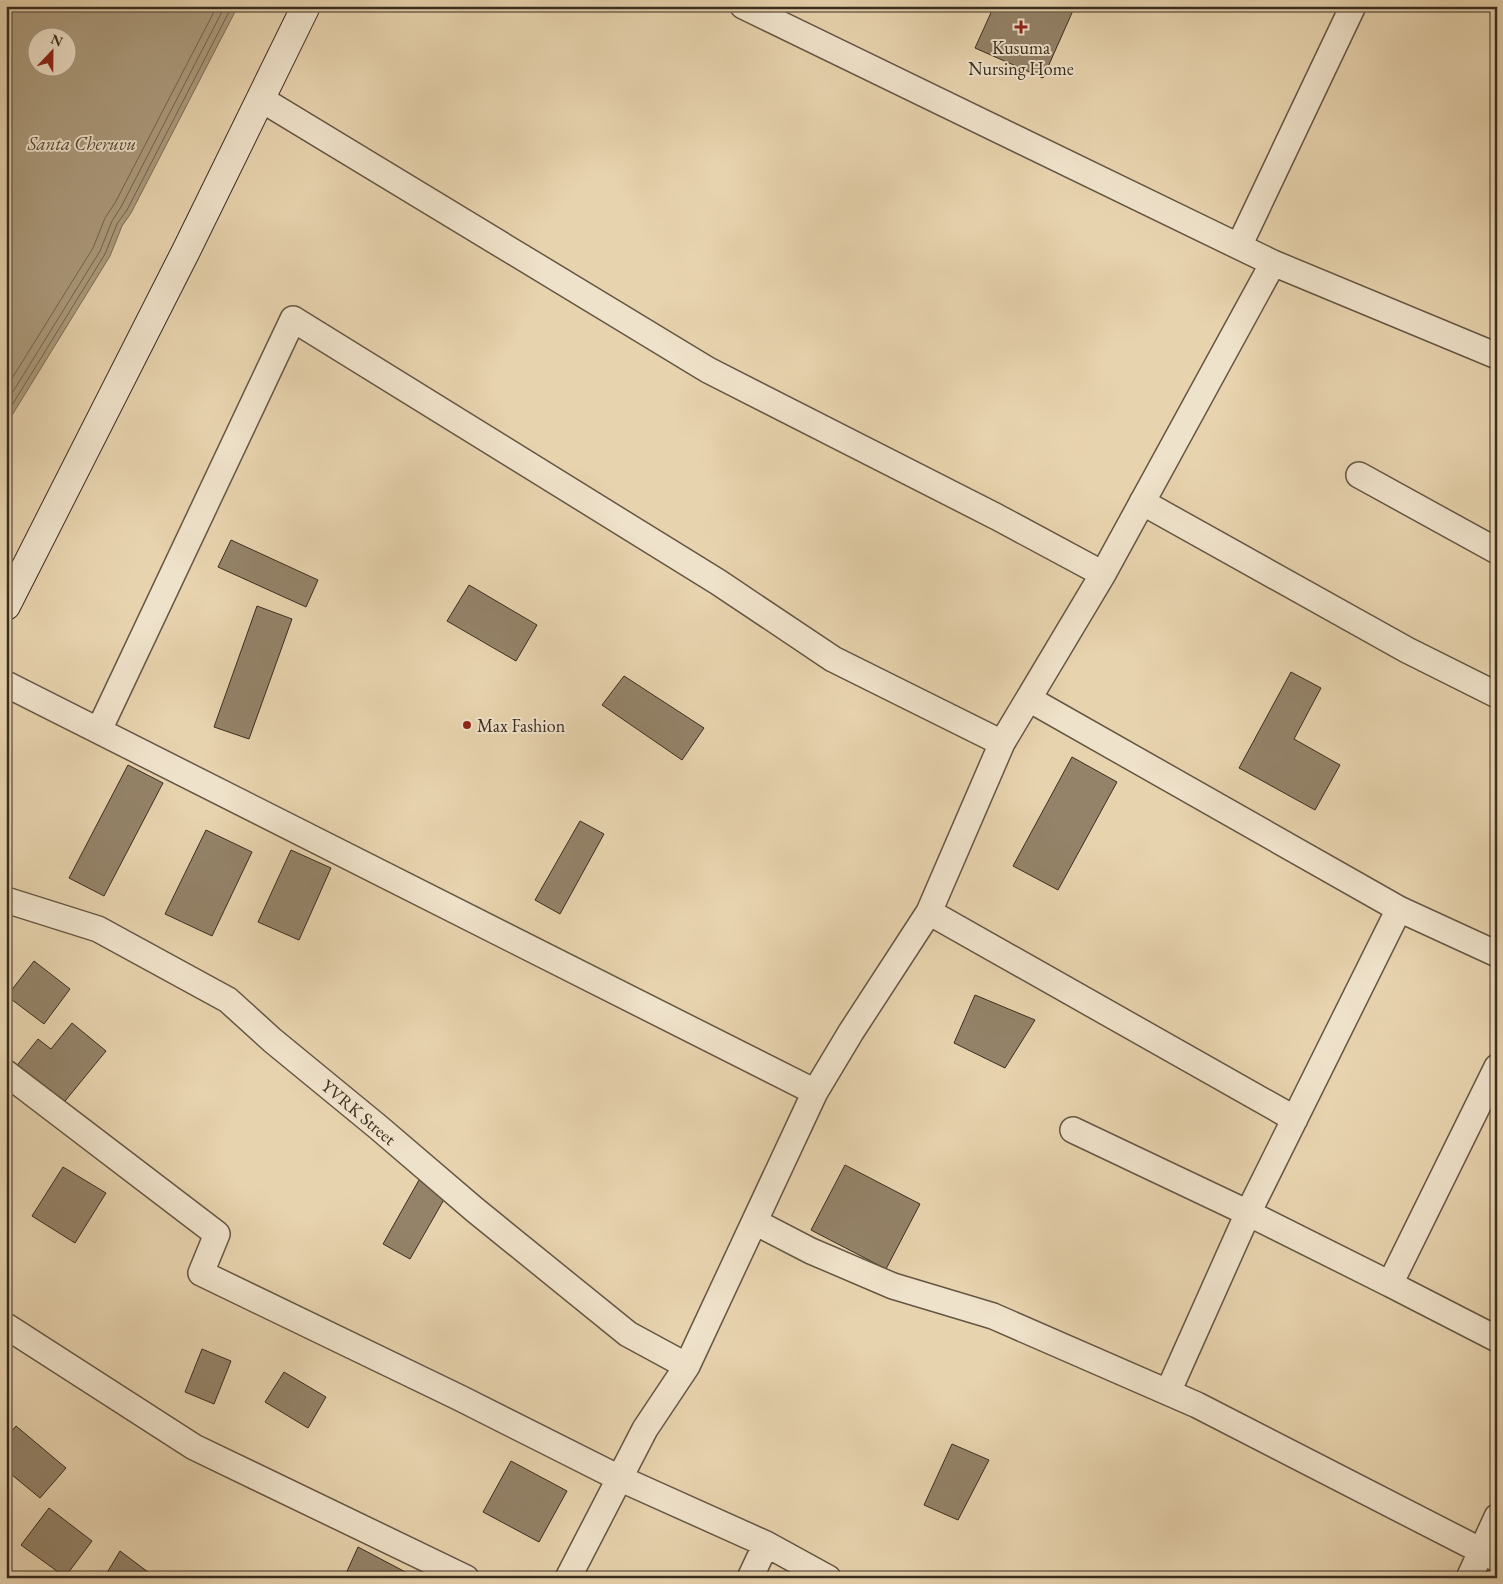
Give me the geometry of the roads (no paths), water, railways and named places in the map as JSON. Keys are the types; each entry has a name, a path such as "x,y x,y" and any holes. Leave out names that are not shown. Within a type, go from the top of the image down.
{"main road":[{"path":"6,606 186,252 306,6"}],"street":[{"path":"743,6 1273,263 1497,356"},
{"path":"1239,246 1353,6"},
{"path":"261,99 708,370 997,517 1103,574"},
{"path":"568,1578 645,1429 687,1366 816,1092 851,1032 928,912 1002,743 1103,574 1273,263"},
{"path":"99,730 293,318 718,582 833,659 1002,743"},
{"path":"1359,475 1497,552"},
{"path":"1142,502 1406,650 1497,695"},
{"path":"6,684 816,1092"},
{"path":"1028,699 1399,910 1497,954"},
{"name":"YVRK Street","path":"6,900 98,929 228,1000 272,1040 475,1210 628,1334 687,1366"},
{"path":"1168,1392 1248,1213 1399,910"},
{"path":"928,912 1295,1119"},
{"path":"1390,1284 1497,1067"},
{"path":"6,1073 217,1234 201,1273 460,1398 619,1478 766,1544 828,1578"},
{"path":"1073,1130 1248,1213 1497,1339"},
{"path":"755,1222 811,1250 893,1286 993,1316 1197,1405 1489,1555"},
{"path":"6,1326 194,1447 466,1578"},
{"path":"1469,1578 1489,1555 1497,1517"},
{"path":"750,1578 766,1544"}],"water":[{"name":"Santa Cheruvu","path":"6,6 238,6 131,213 122,226 110,256 6,425"}],"place":[{"name":"Kusuma Nursing Home","path":"1021,27"},
{"name":"Max Fashion","path":"467,725"}]}
